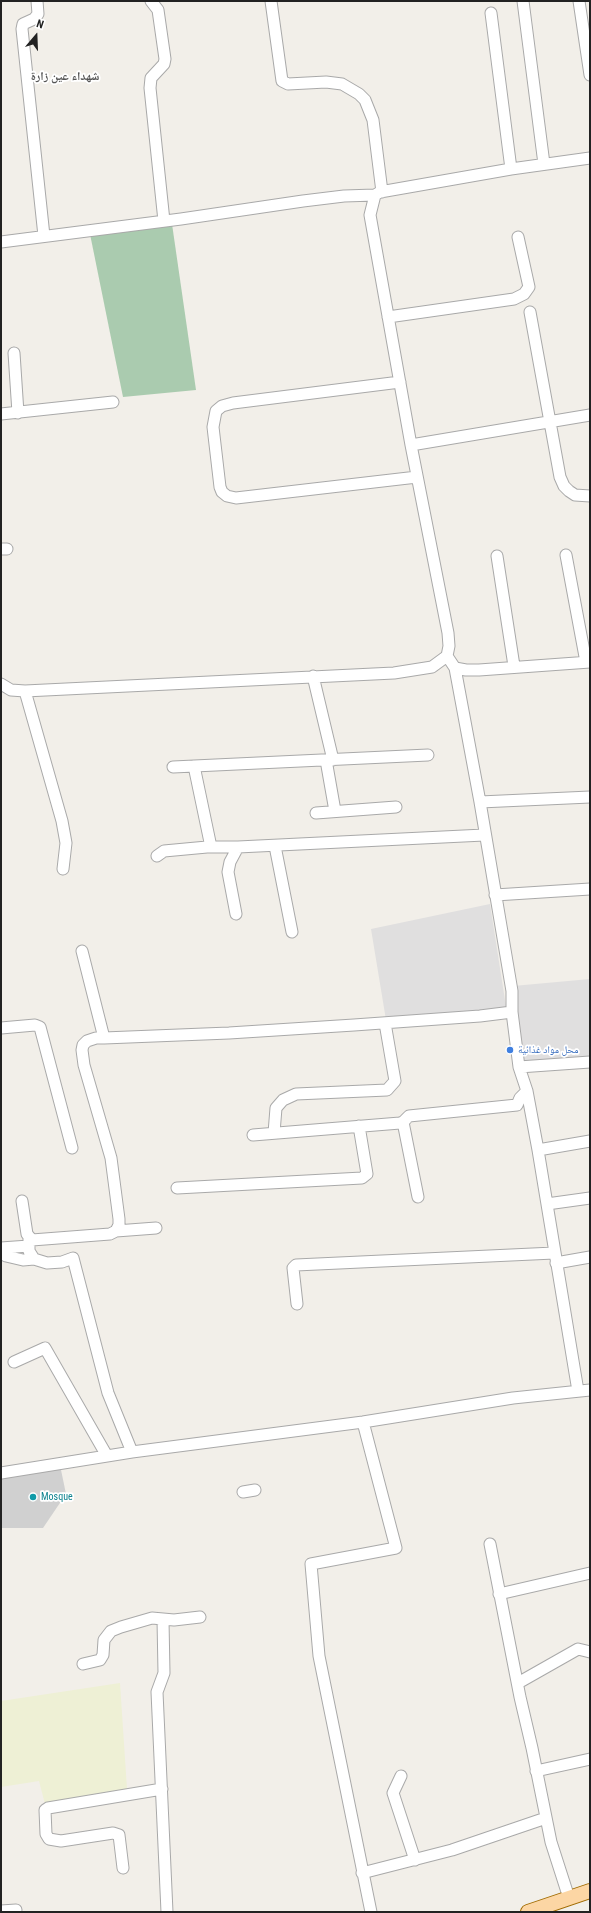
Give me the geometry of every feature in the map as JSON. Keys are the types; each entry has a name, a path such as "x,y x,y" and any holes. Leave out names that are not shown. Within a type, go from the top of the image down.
{"main road":[{"path":"534,1911 590,1891"}],"street":[{"path":"36,1 38,14 34,19 23,24 22,29 44,236"},
{"path":"151,1 158,10 165,59 164,64 152,78 150,88 164,221"},
{"path":"2,685 11,690 25,691 394,673 432,667 447,656 450,646 448,633 411,445 370,216 378,194 373,120 366,100 342,84 326,82 288,84 282,81 271,1"},
{"path":"523,1 544,164"},
{"path":"579,1 590,75"},
{"path":"491,13 511,169"},
{"path":"1,242 303,201 378,194 511,169 590,158"},
{"path":"388,317 514,299 524,294 529,287 518,237"},
{"path":"530,312 537,344 555,458 564,486 575,495 590,496"},
{"path":"14,353 18,413"},
{"path":"400,382 233,402 222,406 216,411 213,427 220,487 222,492 227,496 236,498 417,477"},
{"path":"1,414 113,402"},
{"path":"411,445 590,415"},
{"path":"455,668 466,670 588,662 566,555"},
{"path":"497,556 514,666"},
{"path":"447,656 455,668 480,802 484,835 512,991 512,1012 519,1067 527,1091 538,1150 578,1391"},
{"path":"313,676 329,760 335,810"},
{"path":"25,691 62,821 66,843 63,869"},
{"path":"173,767 428,756"},
{"path":"194,766 211,847"},
{"path":"480,802 590,797"},
{"path":"316,813 335,810 396,807"},
{"path":"158,856 164,851 211,847 275,846 484,835"},
{"path":"275,846 292,932"},
{"path":"236,914 228,872 230,862 238,847"},
{"path":"495,895 590,889"},
{"path":"82,951 104,1038"},
{"path":"116,1231 119,1225 119,1219 110,1158 84,1065 82,1050 83,1045 87,1041 96,1038 221,1033 385,1023 480,1016 512,1012"},
{"path":"274,1133 276,1108 283,1100 296,1094 387,1090 395,1081 385,1023"},
{"path":"1,1028 40,1027 72,1148"},
{"path":"519,1067 590,1062"},
{"path":"253,1135 403,1122 408,1116 517,1105 520,1098 527,1091"},
{"path":"403,1122 418,1197"},
{"path":"177,1188 362,1178 367,1174 359,1126"},
{"path":"538,1150 590,1140"},
{"path":"547,1204 590,1198"},
{"path":"22,1201 29,1242 34,1259"},
{"path":"1,1248 32,1240 110,1234 116,1231 156,1228"},
{"path":"1,1253 6,1256 23,1260 34,1259 47,1263 62,1262 73,1258 108,1393 132,1452"},
{"path":"297,1304 293,1268 296,1265 590,1257"},
{"path":"14,1362 45,1348 107,1456"},
{"path":"1,1473 132,1452 363,1422 513,1398 590,1390"},
{"path":"363,1422 396,1548 311,1564 319,1656 371,1912"},
{"path":"243,1492 255,1490"},
{"path":"490,1544 546,1818 556,1860 569,1898"},
{"path":"499,1594 590,1573"},
{"path":"83,1664 100,1660 103,1655 104,1640 111,1631 152,1618 163,1620 200,1617"},
{"path":"163,1620 164,1673 157,1692 166,1912"},
{"path":"518,1683 578,1649 590,1652"},
{"path":"536,1771 590,1760"},
{"path":"401,1776 393,1793 415,1860"},
{"path":"123,1868 119,1834 113,1833 54,1841 48,1839 46,1834 45,1810 48,1808 162,1789"},
{"path":"362,1873 452,1850 546,1818"},
{"path":"1,1911 16,1910"}],"shaded area":[{"path":"490,904 507,1013 386,1020 371,929"},
{"path":"590,979 590,1059 520,1065 513,986"},
{"path":"60,1465 66,1494 43,1528 1,1528 1,1475"}],"green space":[{"path":"172,224 196,390 123,397 90,234"},
{"path":"120,1683 127,1789 45,1804 39,1781 1,1787 1,1701"}],"place":[{"name":"محل مواد غذائية","path":"510,1050"},
{"name":"Mosque","path":"33,1497"}],"district":[{"name":"شهداء عين زارة","path":"65,77"}]}
